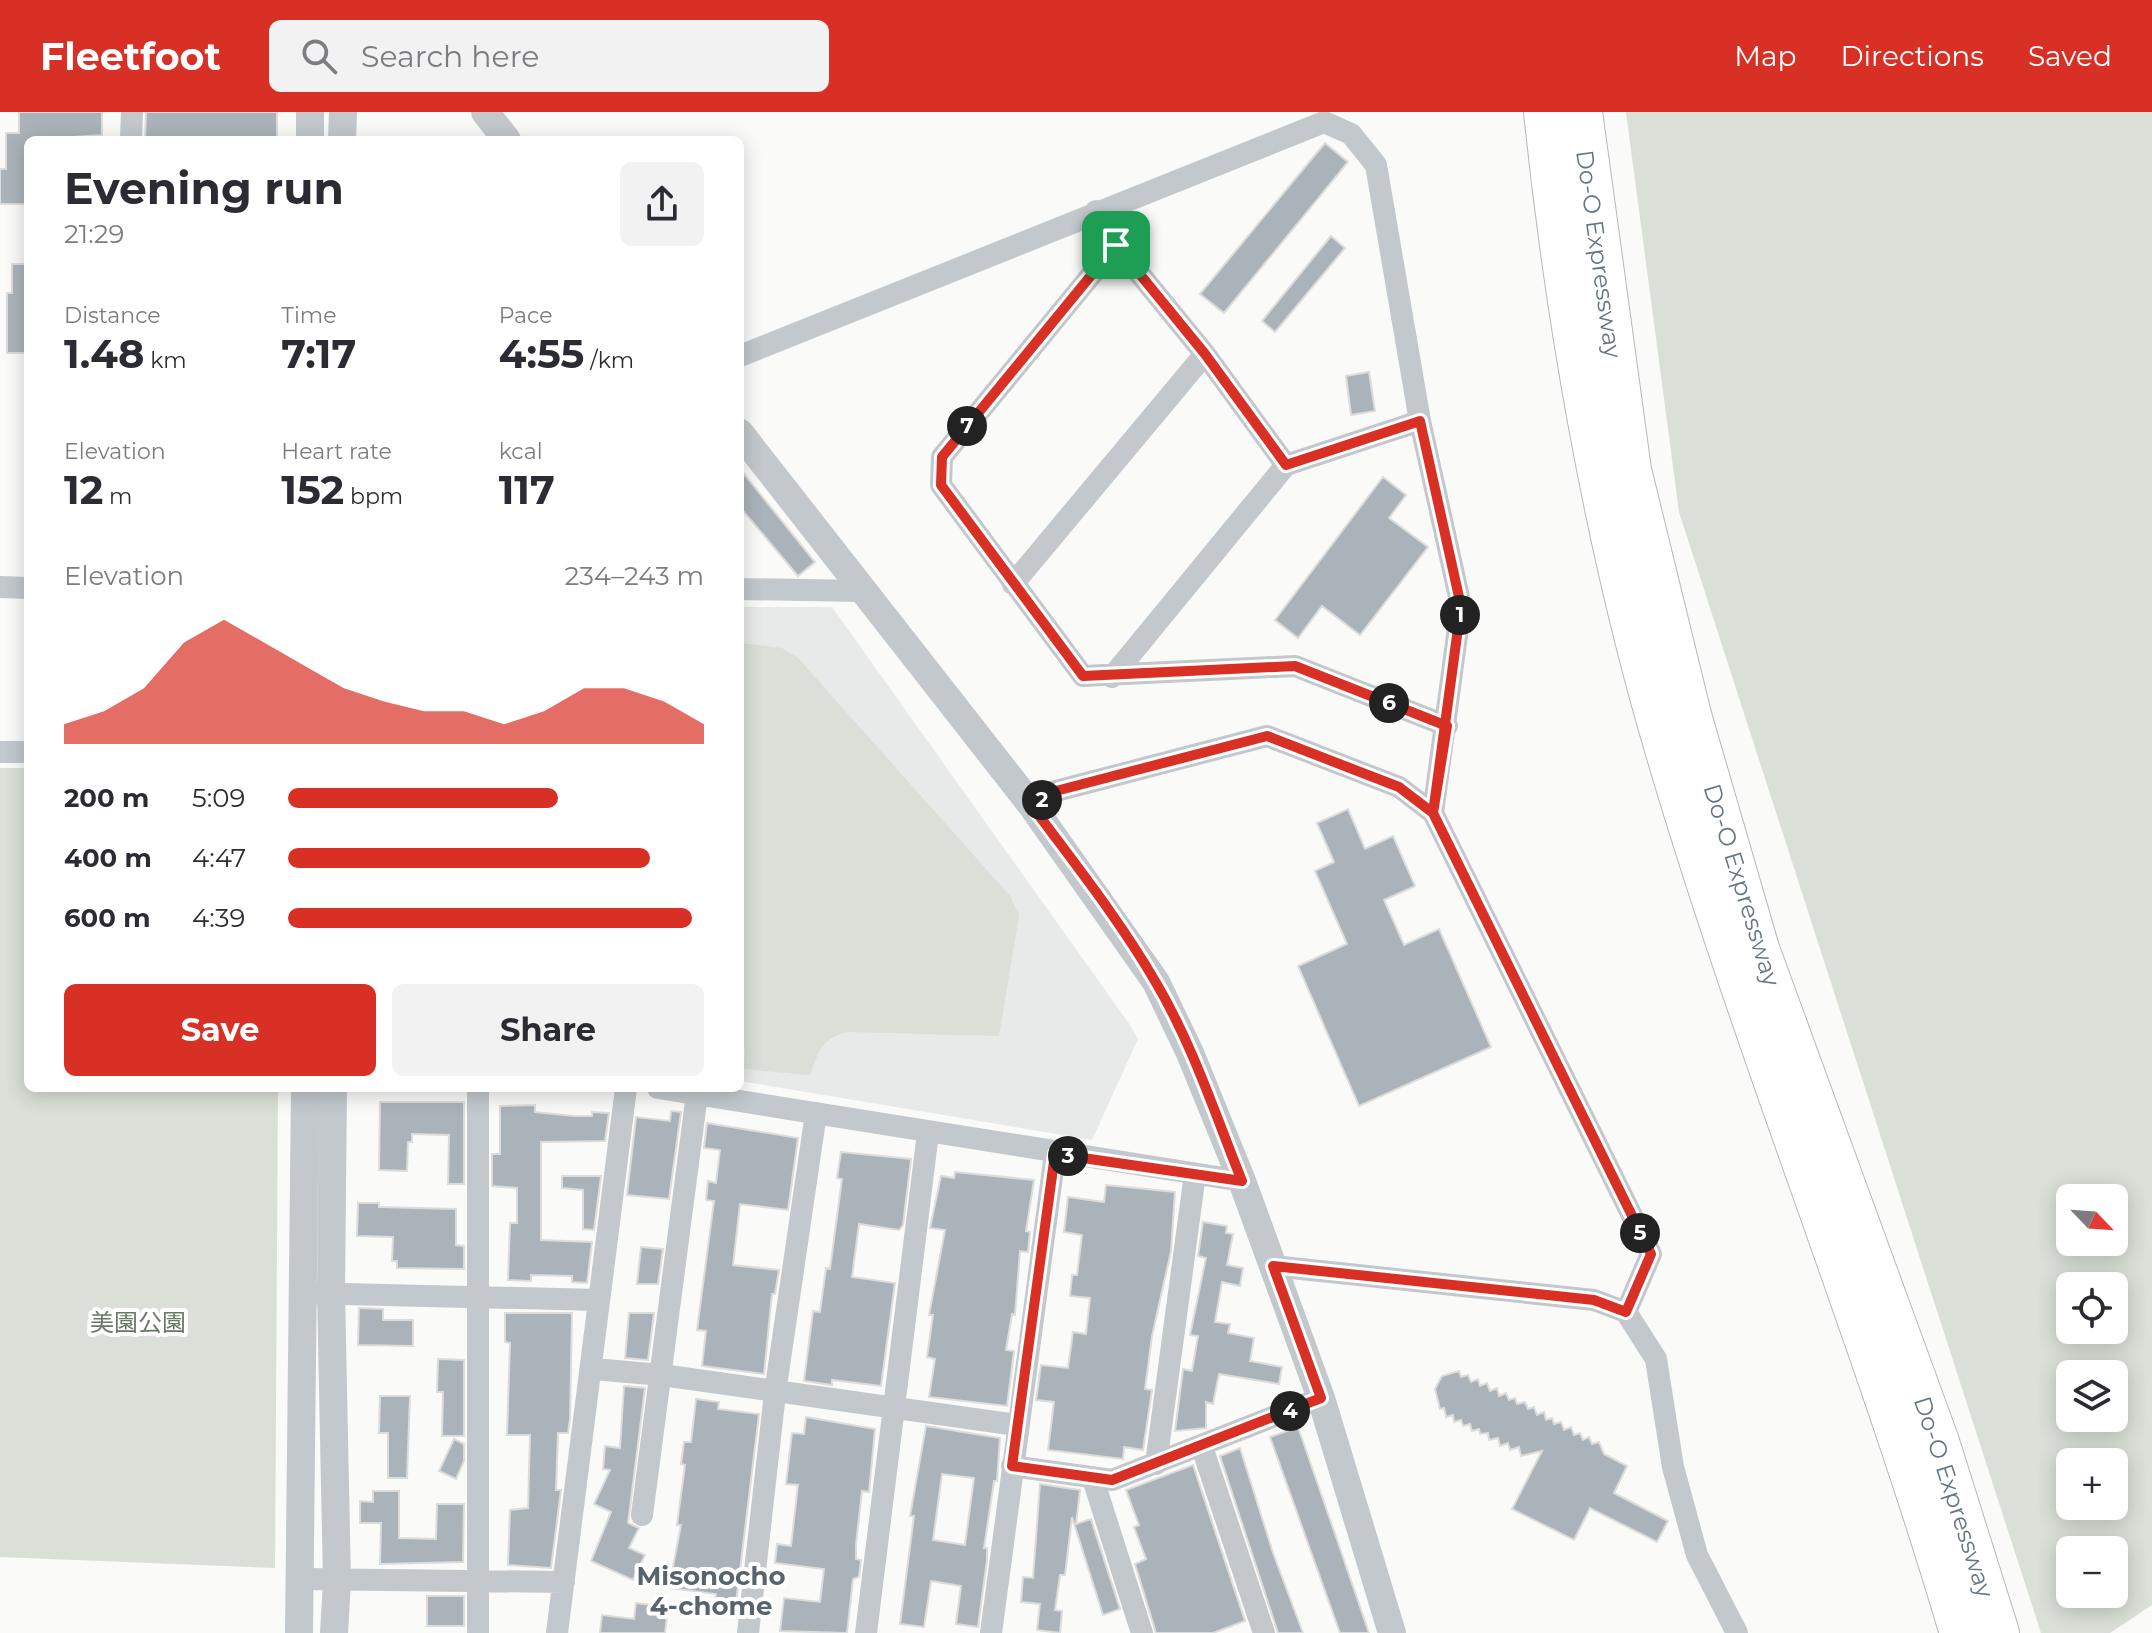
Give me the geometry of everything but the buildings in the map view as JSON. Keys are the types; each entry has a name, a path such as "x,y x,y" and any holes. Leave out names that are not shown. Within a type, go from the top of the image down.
{"highway":[{"name":"Do-O Expressway","path":"1545,112 1555,204 1601,480 1659,726 1734,964 1963,1576 1998,1633"},
{"name":"Do-O Expressway","path":"1581,112 1589,192 1630,470 1690,715 1758,949 1938,1442 1963,1576 1961,1633"}],"street":[{"path":"131,136 132,112"},
{"path":"310,112 310,136"},
{"path":"342,136 343,112"},
{"path":"485,112 504,136"},
{"path":"744,354 1324,122 1351,134 1376,165 1420,421 1461,606 1433,813"},
{"path":"1096,211 1116,245 1205,354 1286,465"},
{"path":"1116,245 942,457 941,485 1083,676 1295,666 1447,726"},
{"path":"1013,584 1205,354"},
{"path":"1112,677 1286,465 1420,421"},
{"path":"744,438 1032,806 1115,919 1156,982 1190,1053 1242,1181 1321,1398 1392,1633"},
{"path":"0,587 24,588"},
{"path":"744,589 862,591"},
{"path":"1032,806 1052,792 1267,736 1399,787 1433,813 1651,1254 1626,1312"},
{"path":"0,752 24,752"},
{"path":"299,1633 305,1092"},
{"path":"333,1092 331,1292 337,1582 334,1633"},
{"path":"478,1092 478,1633"},
{"path":"557,1633 593,1369 625,1092"},
{"path":"684,1092 1055,1154 1242,1181"},
{"path":"642,1515 697,1094"},
{"path":"748,1633 775,1393 816,1113"},
{"path":"866,1633 928,1133"},
{"path":"991,1633 1055,1154"},
{"path":"1156,1464 1195,1174"},
{"path":"1273,1266 1594,1300 1626,1312 1656,1359 1673,1467 1697,1555 1737,1633"},
{"path":"301,1293 480,1294 599,1300"},
{"path":"593,1369 662,1375 1017,1425"},
{"path":"1012,1466 1112,1480 1321,1398"},
{"path":"1202,1447 1264,1633"},
{"path":"1093,1479 1142,1633"},
{"path":"301,1579 337,1582 478,1579 564,1582"}],"shaded area":[{"path":"744,607 832,607 1130,1025 1138,1039 1092,1140 744,1082"}],"green space":[{"path":"1626,112 2152,112 2152,1605 2110,1633 2041,1633 1679,512"},
{"path":"744,643 782,648 798,658 1010,896 1019,915 999,1036 849,1032 827,1041 810,1075 744,1069"},
{"name":"美園公園","path":"0,768 24,768 24,1092 278,1092 275,1568 0,1557"}],"district":[{"name":"Misonocho 4-chome","path":"711,1591"}],"route":[{"path":"1116,245 942,457 941,485 1083,676 1295,666 1447,726 1433,813 1562,1080 1651,1254 1626,1312 1594,1300 1273,1266 1321,1398 1112,1480 1012,1466 1055,1154 1242,1181 1190,1053 1156,982 1115,919 1032,806 1052,792 1267,736 1399,787 1433,813 1447,726 1461,606 1420,421 1286,465 1205,354 1116,245"}]}
